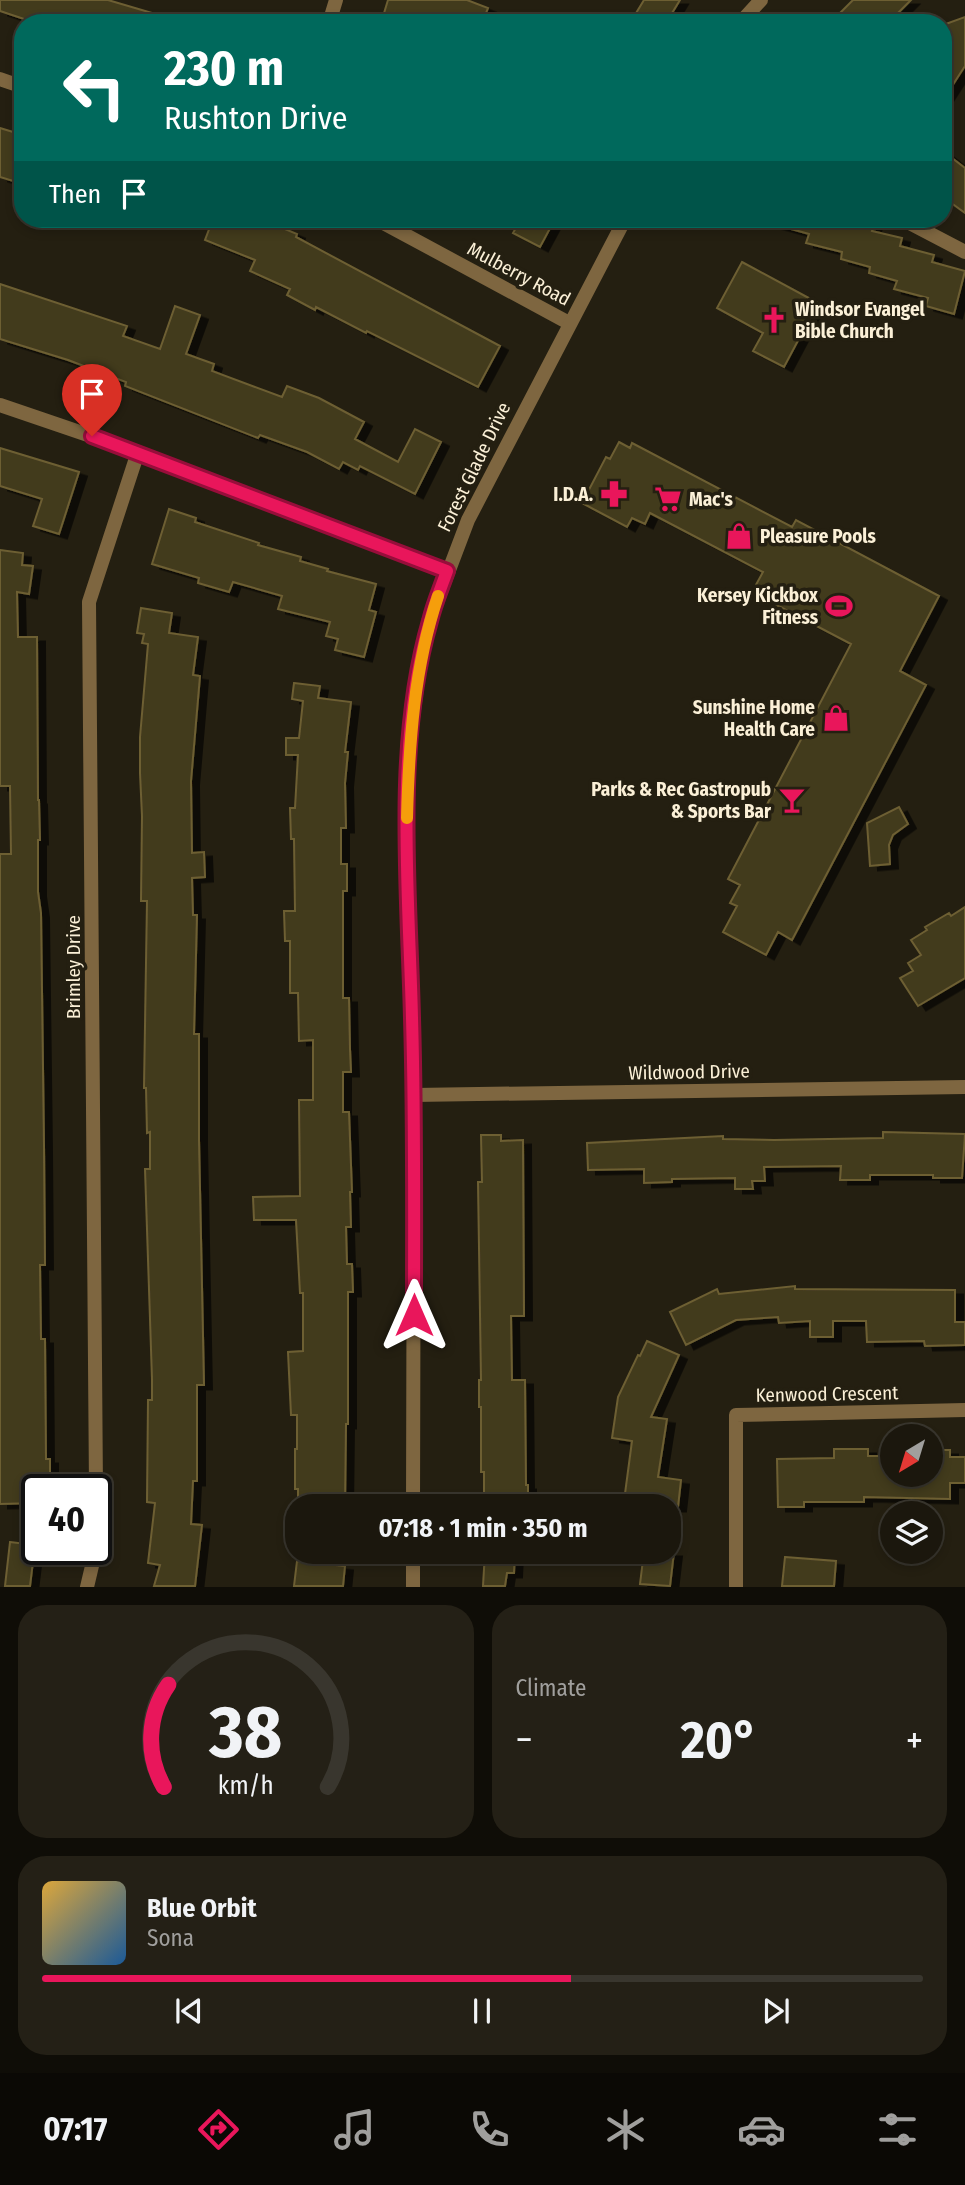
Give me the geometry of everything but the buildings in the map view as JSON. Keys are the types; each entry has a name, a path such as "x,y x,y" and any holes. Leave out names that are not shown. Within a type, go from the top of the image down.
{"street":[{"path":"748,14 761,0"},
{"name":"Mulberry Road","path":"393,228 569,323"},
{"name":"Forest Glade Drive","path":"413,1494 414,1095 407,825 409,749 418,679 429,622 468,520 620,228"},
{"path":"919,228 965,252"},
{"path":"0,405 138,452 447,571"},
{"name":"Brimley Drive","path":"96,1474 89,602 138,452"},
{"name":"Wildwood Drive","path":"414,1095 965,1087"},
{"name":"Kenwood Crescent","path":"736,1587 736,1415 965,1410"},
{"path":"413,1564 413,1587"},
{"path":"88,1587 93,1565"}],"slow traffic":[{"path":"407,818 409,749 418,679 429,622 438,596"}],"place":[{"name":"Windsor Evangel Bible Church","path":"774,320"},
{"name":"I.D.A.","path":"614,494"},
{"name":"Mac's","path":"668,499"},
{"name":"Pleasure Pools","path":"739,536"},
{"name":"Kersey Kickbox Fitness","path":"839,606"},
{"name":"Sunshine Home Health Care","path":"836,718"},
{"name":"Parks & Rec Gastropub & Sports Bar","path":"792,800"}],"route":[{"path":"92,436 447,571 429,622 409,749 407,825 414,1095 414,1315"}]}
